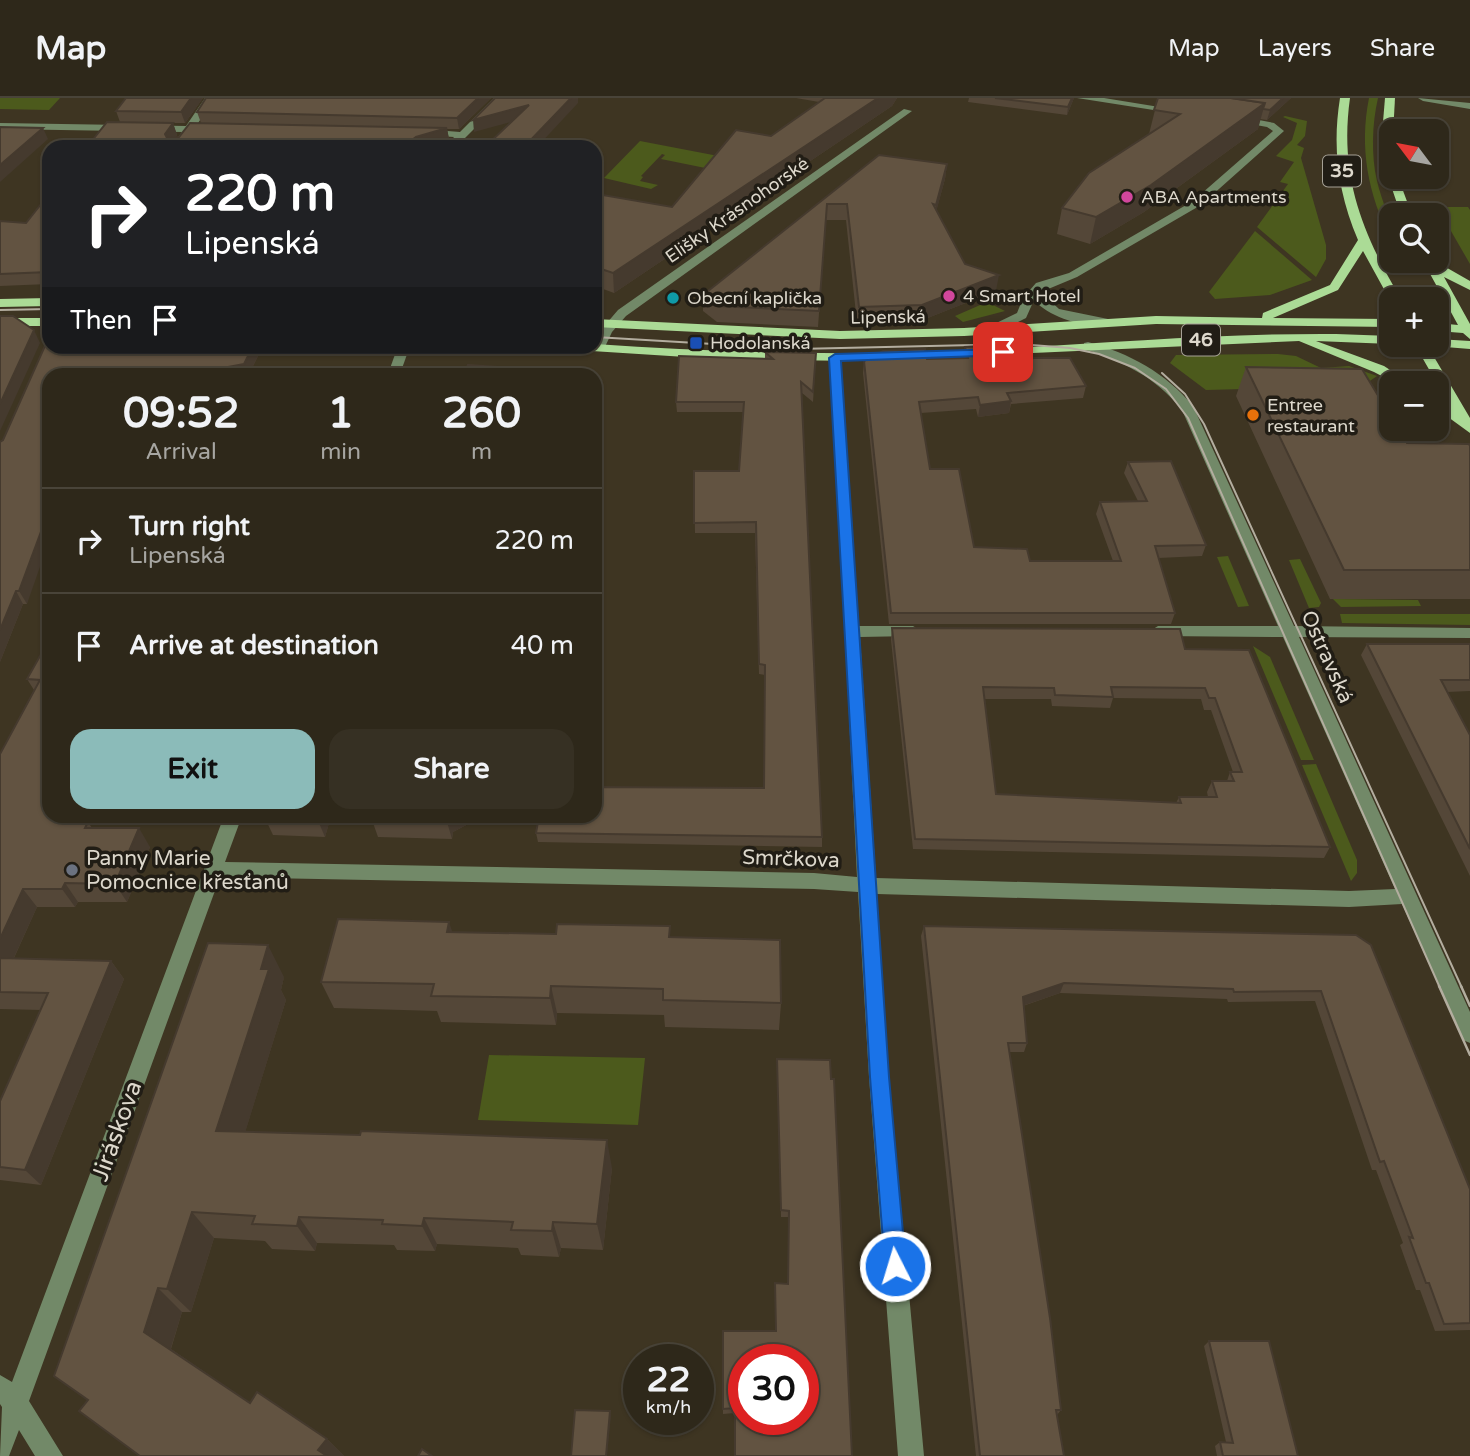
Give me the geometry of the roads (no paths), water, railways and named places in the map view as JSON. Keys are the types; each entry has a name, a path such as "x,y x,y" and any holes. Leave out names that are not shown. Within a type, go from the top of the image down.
{"main road":[{"name":"35","path":"1345,98 1339,136 1343,182 1364,240 1389,287"},
{"name":"35","path":"1388,119 1390,98"},
{"path":"1257,319 1309,300 1334,287 1364,240"},
{"path":"1436,273 1469,331"},
{"path":"1447,273 1470,286"},
{"path":"0,303 42,302"},
{"name":"Lipenská","path":"602,323 840,335 992,330 1104,322 1257,319 1379,323"},
{"path":"0,322 42,322"},
{"path":"1449,328 1469,331"},
{"path":"1288,336 1379,340"},
{"name":"46","path":"1088,346 1288,336 1383,371"},
{"path":"1449,344 1470,345"},
{"name":"Lipenská","path":"602,348 835,358 1088,346"},
{"path":"1428,357 1468,426"},
{"path":"1449,413 1468,426"}],"street":[{"path":"181,140 210,98"},
{"path":"457,140 500,98"},
{"path":"1082,98 1138,102 1188,112"},
{"path":"1423,98 1470,106"},
{"name":"Elišky Krásnohorské","path":"602,342 611,324 907,111"},
{"path":"992,330 1022,315 1034,291 1083,270 1191,206 1226,180 1279,131 1262,123 1227,118"},
{"path":"0,126 226,129"},
{"path":"404,132 462,135"},
{"path":"1034,291 1042,304 1057,313 1104,322"},
{"name":"Ostravská","path":"1088,346 1126,359 1150,372 1169,386 1188,409 1291,631 1470,1034"},
{"path":"835,358 880,1077 911,1456"},
{"path":"854,632 927,631"},
{"path":"1147,631 1470,633"},
{"name":"Jiráskova","path":"0,1447 8,1395 230,823"},
{"name":"Smrčkova","path":"214,869 814,881 869,886 1349,899 1408,896"},
{"path":"8,1395 50,1456"}],"tram line":[{"path":"0,310 42,309"},
{"path":"602,337 797,349 1019,344 1070,348 1099,354 1135,368 1166,389 1188,418 1440,988"},
{"path":"1162,373 1185,394 1204,424 1462,988"},
{"path":"1439,986 1470,1055"},
{"path":"1461,986 1470,1006"}],"place":[{"name":"ABA Apartments","path":"1127,197"},
{"name":"4 Smart Hotel","path":"949,296"},
{"name":"Obecní kaplička","path":"673,298"},
{"name":"Hodolanská","path":"696,343"},
{"name":"Entree restaurant","path":"1253,415"},
{"name":"Panny Marie Pomocnice křesťanů","path":"72,870"}]}
